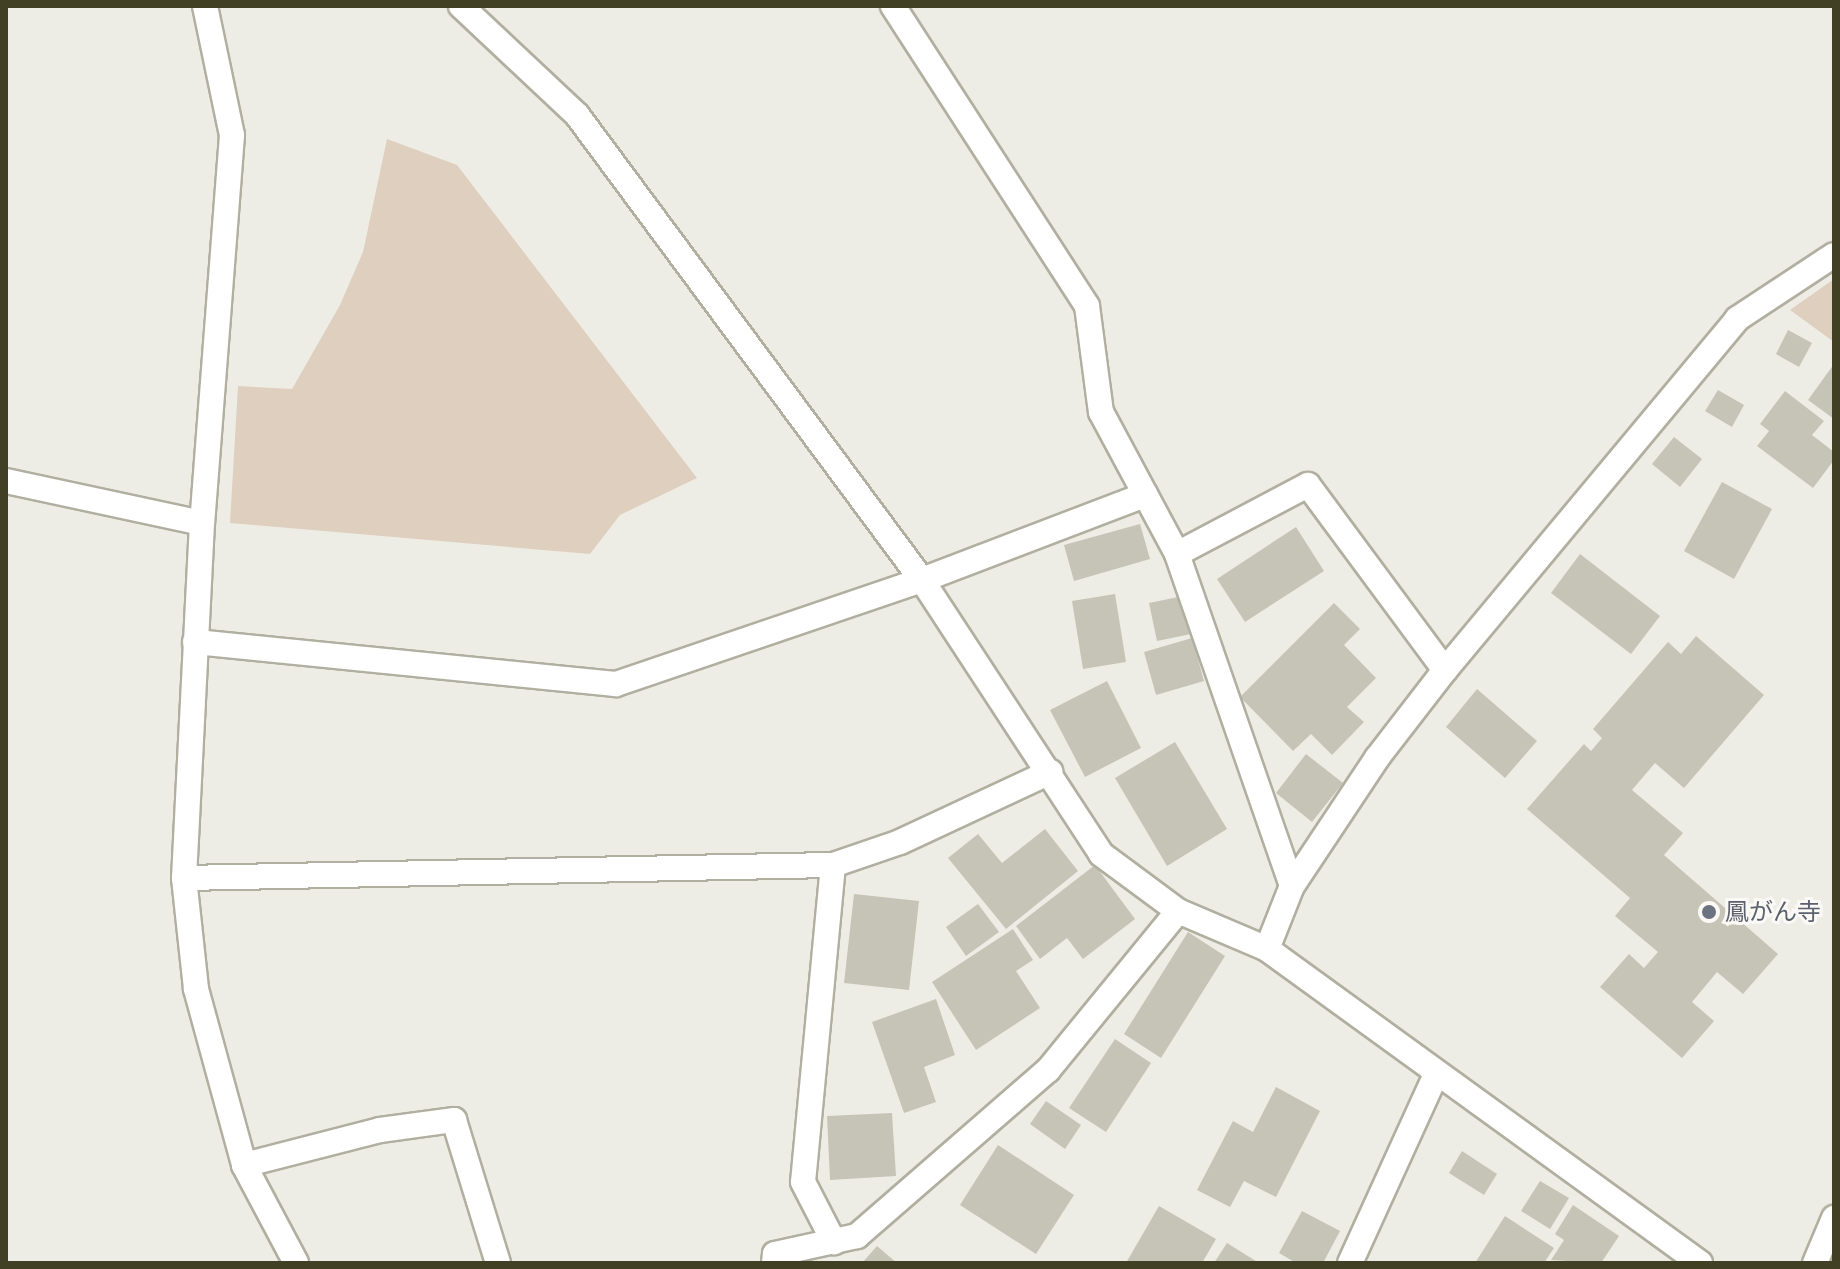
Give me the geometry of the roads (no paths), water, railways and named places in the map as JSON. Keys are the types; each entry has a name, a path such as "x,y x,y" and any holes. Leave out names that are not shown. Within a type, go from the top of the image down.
{"street":[{"path":"205,6 232,135 202,523 184,878 196,989 244,1165 296,1263"},
{"path":"461,6 577,115 922,580 1101,854 1178,911 1267,949 1700,1263"},
{"path":"893,6 1087,306 1101,412 1177,554 1292,886"},
{"path":"1267,949 1292,886 1377,758 1445,670 1737,319 1834,255"},
{"path":"6,481 202,523"},
{"path":"1177,554 1308,485 1445,670"},
{"path":"195,642 616,684 922,580 1145,495"},
{"path":"184,878 833,865 900,842 1050,772"},
{"path":"833,865 803,1182 834,1242"},
{"path":"774,1263 775,1254 857,1236 1048,1070 1178,911"},
{"path":"1350,1263 1436,1074"},
{"path":"244,1165 380,1130 454,1120 498,1263"},
{"path":"1815,1263 1834,1218"}],"place":[{"name":"鳳がん寺","path":"1709,912"}]}
